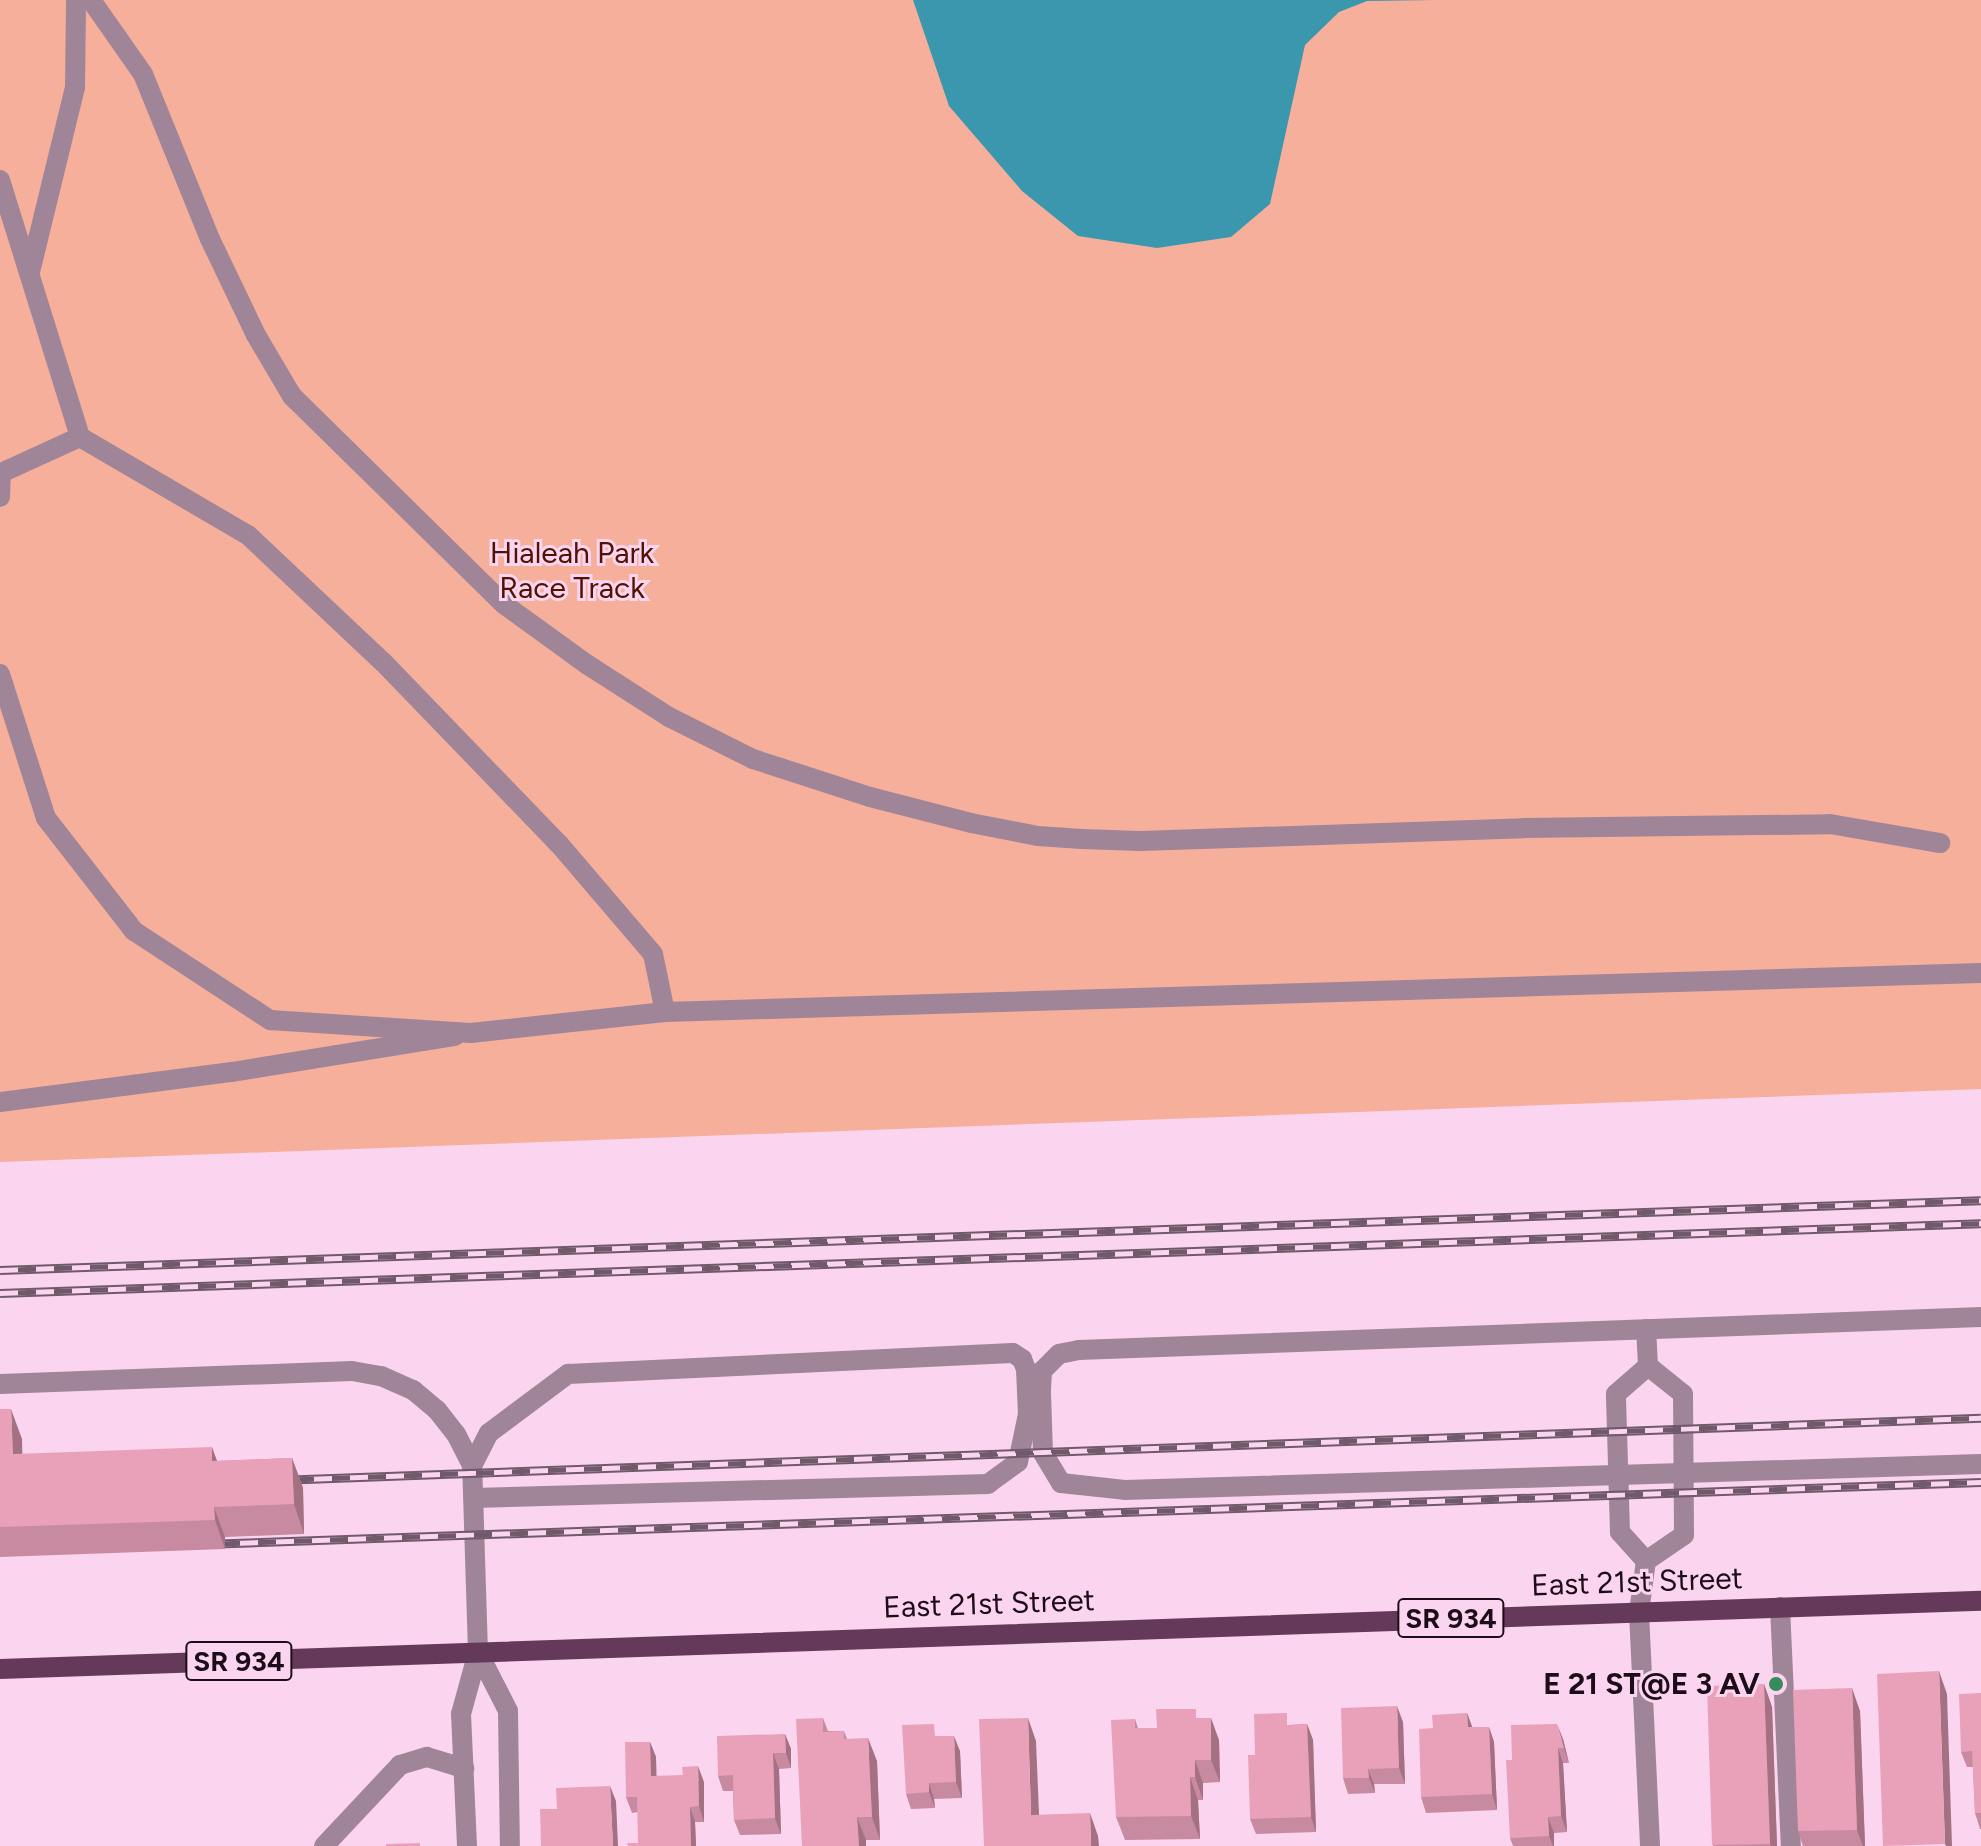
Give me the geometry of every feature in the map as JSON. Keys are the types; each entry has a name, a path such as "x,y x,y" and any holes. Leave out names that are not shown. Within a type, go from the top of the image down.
{"main road":[{"name":"East 21st Street","path":"0,1669 1981,1601"}],"street":[{"path":"30,272 75,87 76,0"},
{"path":"91,0 143,74 210,239 256,335 292,396 505,605 588,665 669,717 753,759 870,797 1038,836 1140,841 1524,828 1830,824 1940,843"},
{"path":"0,180 80,437 248,535 383,662 559,844 653,954 665,1012"},
{"path":"0,497 1,473 80,437"},
{"path":"0,674 46,818 134,931 270,1020 471,1033"},
{"path":"0,1102 232,1072 471,1033 665,1012 1981,973"},
{"path":"1981,1317 1079,1350 1059,1354 1042,1371 1043,1453 1061,1483 1125,1490 1981,1464"},
{"path":"1646,1329 1648,1366 1683,1394 1684,1535 1646,1561 1639,1612 1650,1846"},
{"path":"472,1466 489,1433 519,1407 568,1374 1013,1353 1022,1359 1026,1369 1028,1414 1018,1462 988,1484 473,1498"},
{"path":"1646,1561 1620,1532 1616,1394 1648,1366"},
{"path":"0,1384 352,1371 381,1376 413,1390 437,1410 456,1434 472,1466 478,1652 461,1714 467,1846"},
{"path":"1780,1607 1791,1846"},
{"path":"478,1652 508,1711 510,1846"},
{"path":"324,1846 400,1765 427,1757 464,1768"}],"green space":[{"name":"Hialeah Park Race Track","path":"0,0 1981,0 1981,1089 0,1162"}],"water":[{"path":"913,0 1436,0 1367,1 1339,12 1305,45 1270,204 1231,237 1157,248 1078,236 1022,191 949,106"}],"building":[{"path":"0,1409 11,1409 13,1454 212,1447 212,1461 292,1458 294,1504 214,1507 215,1520 0,1527"},
{"path":"1939,1671 1945,1844 1883,1846 1877,1674"},
{"path":"1764,1684 1770,1844 1712,1845 1707,1686"},
{"path":"1852,1688 1857,1830 1798,1831 1793,1690"},
{"path":"1981,1693 1981,1813 1975,1813 1972,1751 1961,1752 1959,1694"},
{"path":"1397,1706 1399,1768 1368,1769 1369,1778 1343,1778 1341,1708"},
{"path":"1156,1709 1196,1709 1196,1718 1211,1718 1211,1760 1195,1760 1195,1777 1190,1777 1191,1816 1116,1817 1111,1720 1135,1719 1135,1728 1157,1728"},
{"path":"1287,1713 1287,1725 1307,1724 1311,1817 1250,1819 1248,1755 1255,1755 1254,1714"},
{"path":"1467,1713 1468,1727 1489,1727 1492,1794 1421,1797 1419,1729 1433,1728 1432,1715"},
{"path":"823,1718 823,1732 844,1731 844,1739 868,1738 872,1817 857,1817 859,1846 802,1846 796,1719"},
{"path":"1028,1718 1031,1815 1090,1813 1091,1846 984,1846 979,1719"},
{"path":"934,1724 935,1736 954,1736 956,1782 929,1783 929,1792 906,1794 902,1725"},
{"path":"1557,1724 1564,1748 1558,1748 1561,1816 1548,1817 1549,1836 1510,1838 1506,1760 1512,1760 1511,1725"},
{"path":"785,1734 786,1753 773,1753 775,1818 734,1820 733,1775 718,1776 717,1736"},
{"path":"625,1742 650,1742 651,1776 683,1775 682,1767 698,1766 699,1806 690,1807 691,1846 628,1846 627,1843 638,1843 637,1797 626,1797"},
{"path":"610,1786 613,1846 541,1846 540,1809 557,1809 556,1788"},
{"path":"420,1843 420,1846 386,1846 386,1844"}],"railway":[{"path":"0,1270 1981,1200"},
{"path":"0,1293 1981,1223"},
{"path":"278,1480 1981,1418"},
{"path":"204,1544 1981,1482"}],"place":[{"name":"E 21 ST@E 3 AV","path":"1776,1684"}]}
